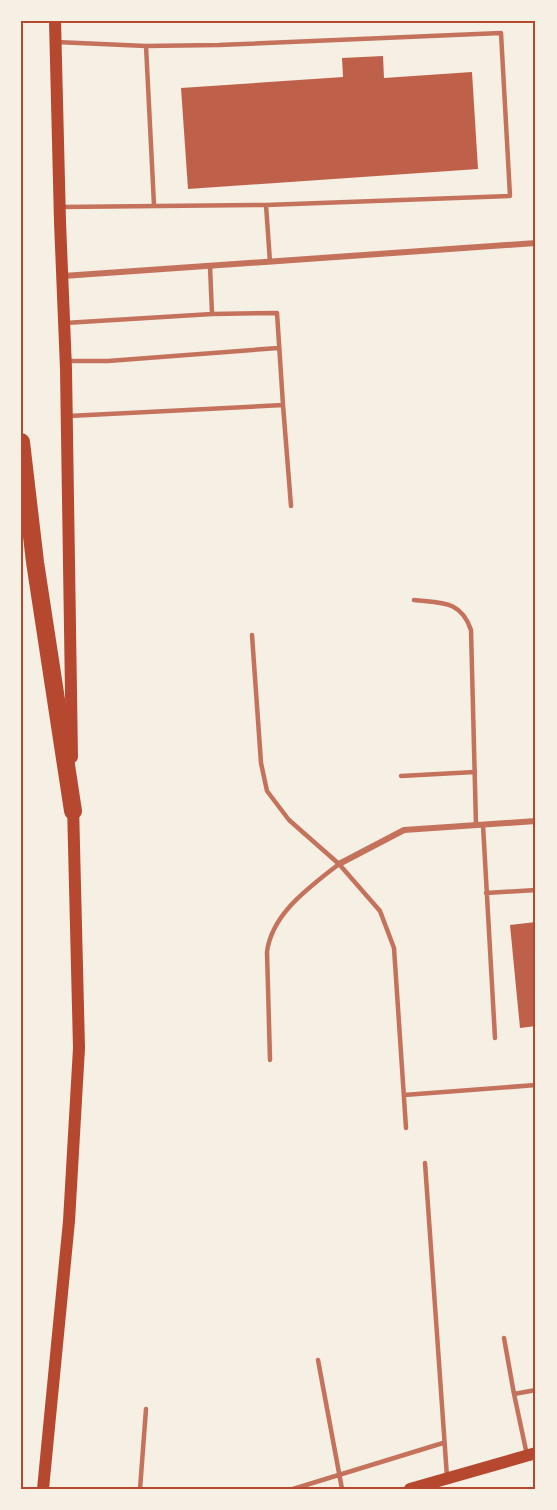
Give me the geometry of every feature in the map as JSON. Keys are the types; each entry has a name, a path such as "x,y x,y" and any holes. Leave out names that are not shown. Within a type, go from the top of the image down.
{"highway":[{"path":"21,442 35,562 73,811"}],"main road":[{"path":"43,1489 69,1221 79,1048 63,276 55,21"},
{"path":"410,1489 531,1454"}],"street":[{"path":"63,276 536,243"},
{"path":"339,864 404,830 536,821"}],"lane":[{"path":"56,42 146,46 219,45 501,33 510,196 266,205 60,207"},
{"path":"146,46 154,205"},
{"path":"266,205 270,261"},
{"path":"210,266 212,314"},
{"path":"64,323 212,314 277,313 291,506"},
{"path":"65,362 108,361 278,348"},
{"path":"66,416 283,405"},
{"path":"414,600 454,606 468,621 471,630 475,772 486,893 495,1038"},
{"path":"252,635 261,764 267,791 289,820 339,864 380,910 390,933 394,948 406,1128"},
{"path":"401,776 475,772"},
{"path":"270,1060 268,941 297,898 339,864"},
{"path":"486,893 536,890"},
{"path":"404,1095 536,1085"},
{"path":"425,1162 447,1477"},
{"path":"504,1338 514,1394 531,1454"},
{"path":"318,1360 342,1489"},
{"path":"514,1394 536,1390"},
{"path":"140,1489 146,1409"},
{"path":"293,1489 443,1443"}],"building":[{"path":"383,56 384,78 472,72 478,169 188,189 181,88 343,77 342,58"},
{"path":"536,922 536,1026 520,1028 510,925"}]}
